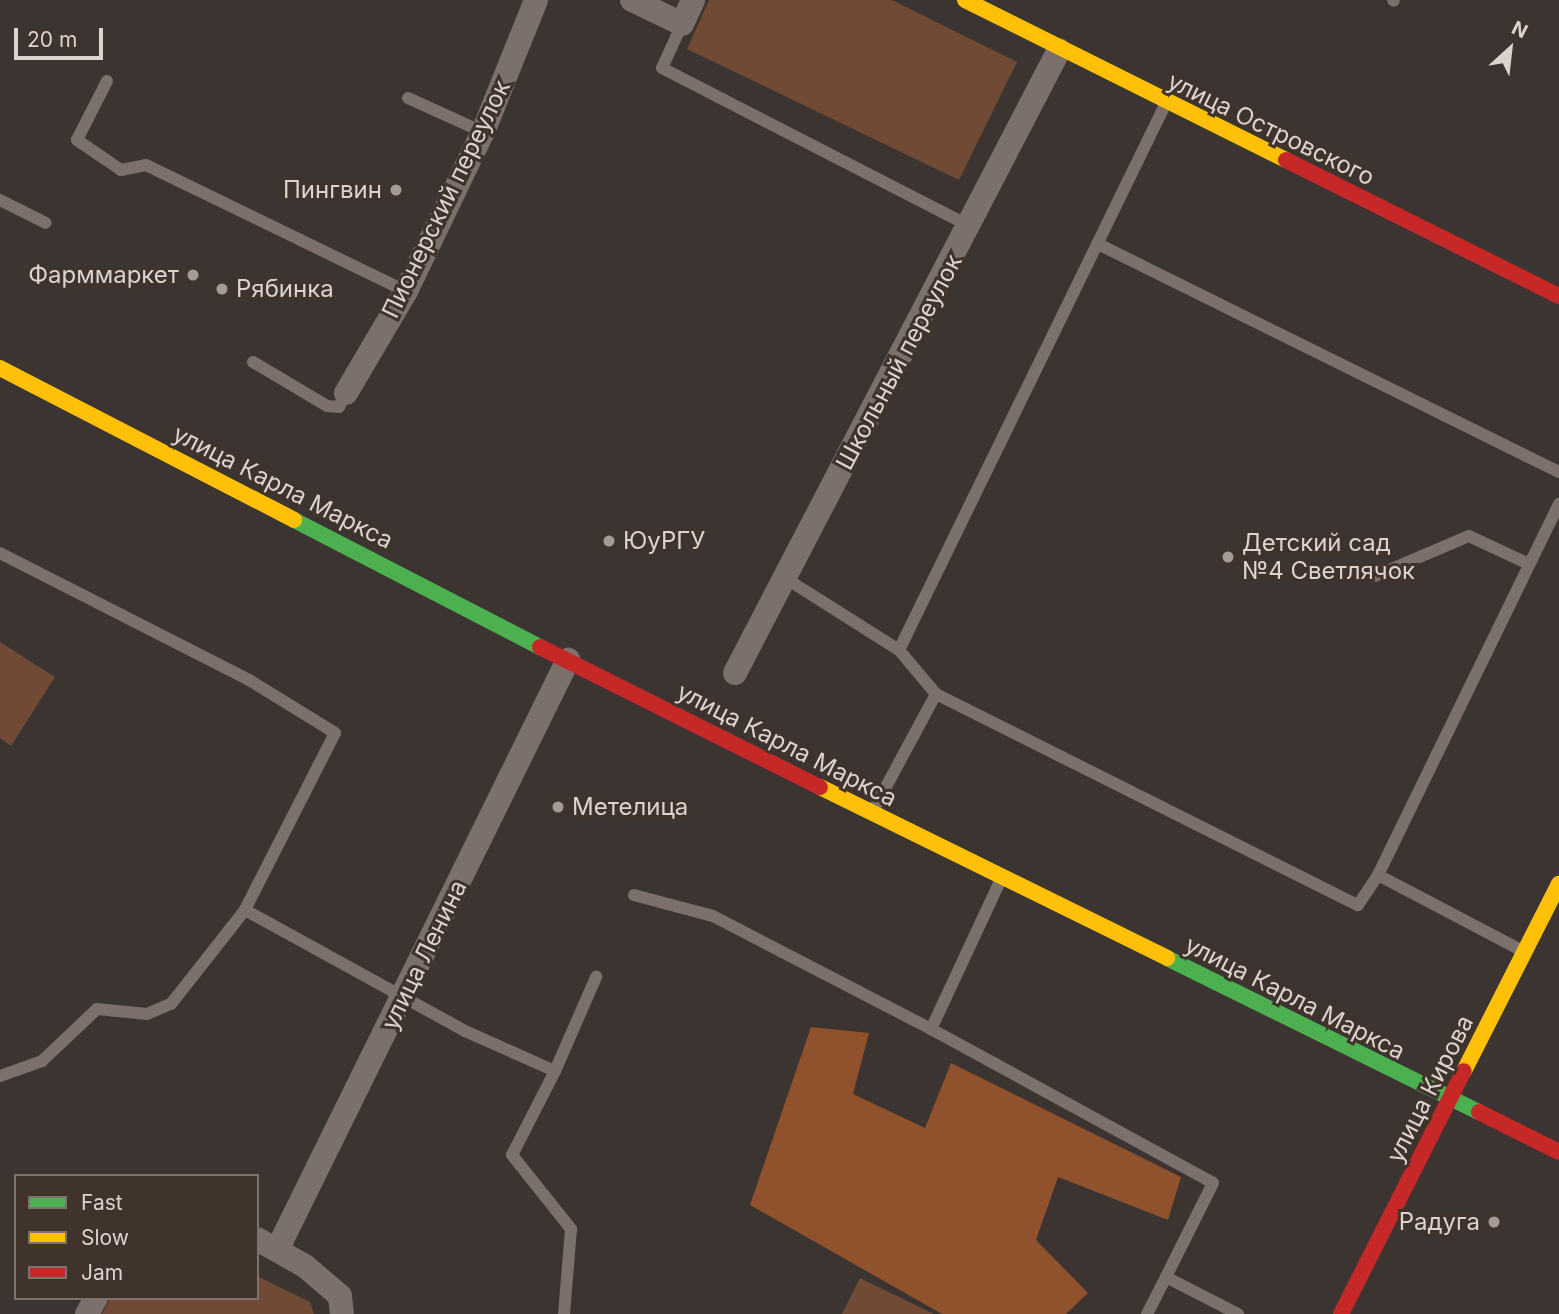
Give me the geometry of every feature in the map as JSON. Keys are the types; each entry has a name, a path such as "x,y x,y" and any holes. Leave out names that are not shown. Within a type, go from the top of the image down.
{"street":[{"name":"Пионерский переулок","path":"340,406 407,291 483,132 536,0"},
{"path":"632,0 682,24 693,0"},
{"name":"улица Островского","path":"965,0 1059,50 1559,296"},
{"name":"Школьный переулок","path":"735,673 970,226 1059,50"},
{"name":"улица Карла Маркса","path":"0,368 872,813 1559,1152"},
{"name":"улица Ленина","path":"342,1314 340,1296 268,1243 405,997 568,660"},
{"name":"улица Кирова","path":"1341,1314 1559,884"}],"lane":[{"path":"682,24 662,68 970,226"},
{"path":"107,81 77,140 121,170 146,165 407,291"},
{"path":"408,98 483,132"},
{"path":"899,650 1167,103"},
{"path":"0,200 46,223"},
{"path":"1098,244 1559,472"},
{"path":"253,362 327,406 340,406"},
{"path":"785,578 899,650 936,694 1358,905 1378,875 1559,504"},
{"path":"1375,576 1469,536 1530,564"},
{"path":"0,553 249,680 335,733 245,910 171,1004 147,1014 97,1009 42,1061 0,1076"},
{"path":"872,813 936,694"},
{"path":"1378,875 1525,952"},
{"path":"931,1029 1003,877"},
{"path":"634,895 713,916 931,1029 1213,1183 1147,1314"},
{"path":"245,910 465,1031 555,1071"},
{"path":"564,1314 571,1229 512,1155 555,1071 596,977"},
{"path":"1166,1277 1238,1314"}],"shaded area":[{"path":"709,0 892,0 1017,62 959,180 687,49"},
{"path":"0,642 55,677 11,746 0,738"},
{"path":"811,1027 869,1033 853,1094 925,1128 951,1063 1181,1177 1168,1220 1058,1177 1036,1240 1088,1293 1066,1314 942,1314 750,1205"},
{"path":"259,1277 310,1302 314,1314 102,1314 109,1300 259,1300"},
{"path":"860,1278 934,1314 842,1314"}],"traffic: fast":[{"path":"294,520 540,647"},
{"path":"1167,958 1479,1112"}],"traffic: slow":[{"path":"965,0 1286,160"},
{"path":"0,368 294,520"},
{"path":"820,787 1167,958"},
{"path":"1464,1071 1559,884"}],"traffic: jam":[{"path":"1286,160 1559,296"},
{"path":"540,647 820,787"},
{"path":"1341,1314 1464,1071"},
{"path":"1479,1112 1559,1152"}],"place":[{"name":"Пингвин","path":"396,190"},
{"name":"Фарммаркет","path":"193,275"},
{"name":"Рябинка","path":"222,289"},
{"name":"ЮуРГУ","path":"609,541"},
{"name":"Детский сад №4 Светлячок","path":"1228,557"},
{"name":"Метелица","path":"558,807"},
{"name":"Радуга","path":"1494,1222"}]}
